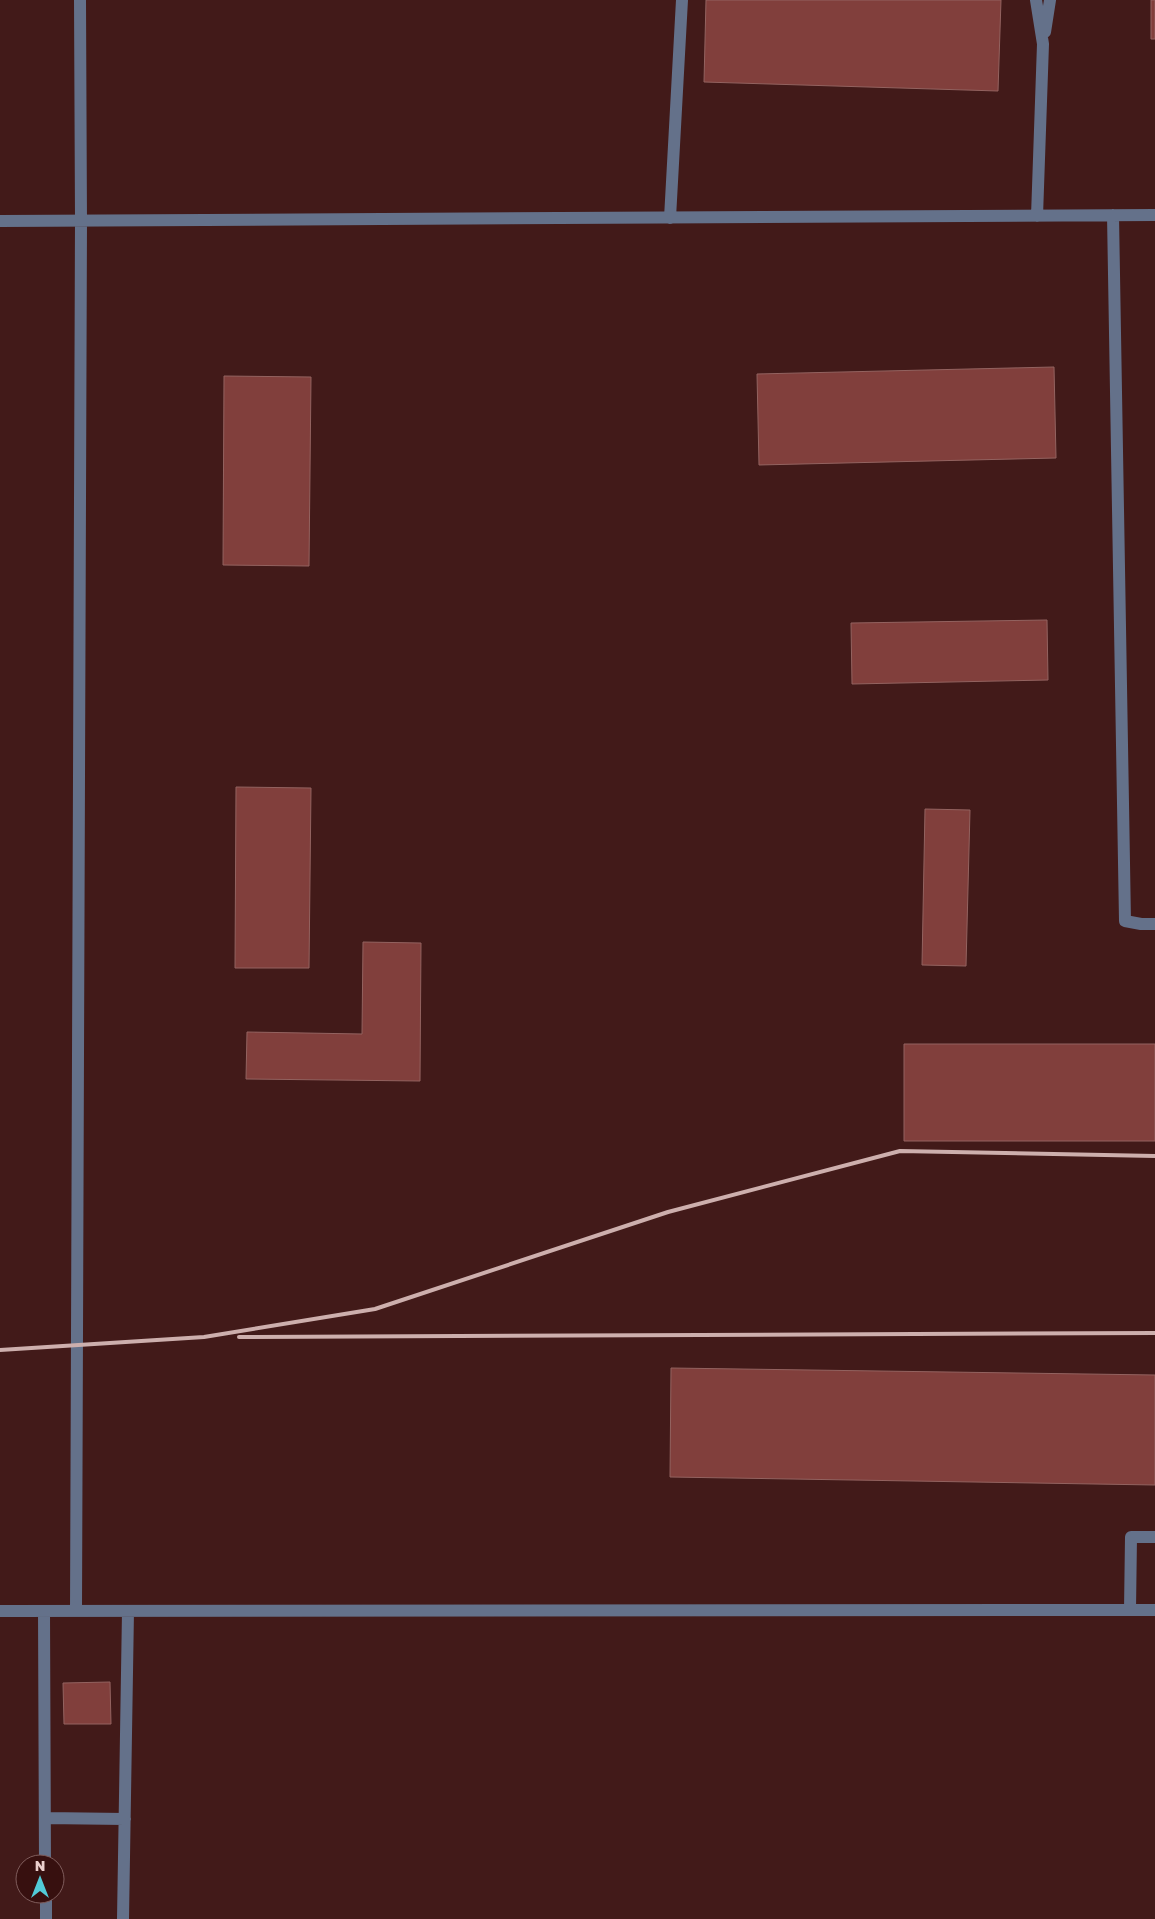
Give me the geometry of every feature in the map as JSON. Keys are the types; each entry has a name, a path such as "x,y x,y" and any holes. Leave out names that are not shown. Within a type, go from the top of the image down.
{"lane":[{"path":"76,1611 81,221 80,0"},
{"path":"670,218 682,0"},
{"path":"1036,0 1043,44"},
{"path":"1037,216 1043,44 1050,0"},
{"path":"1113,215 1124,921 1155,924"},
{"path":"0,221 1155,215"},
{"path":"1130,1610 1131,1537 1155,1537"},
{"path":"0,1611 1155,1610"},
{"path":"44,1611 46,1854"},
{"path":"123,1919 128,1611"},
{"path":"45,1818 124,1819"},
{"path":"46,1904 46,1919"}],"building":[{"path":"706,0 1001,0 998,91 704,82"},
{"path":"1151,0 1155,0 1155,39 1151,39"},
{"path":"1054,367 1056,458 759,465 757,374"},
{"path":"224,376 311,377 309,566 223,565"},
{"path":"1047,620 1048,680 852,684 851,623"},
{"path":"236,787 311,788 309,968 235,968"},
{"path":"925,809 970,810 966,966 922,965"},
{"path":"363,942 421,943 420,1081 246,1079 247,1032 362,1034"},
{"path":"904,1044 1155,1044 1155,1141 904,1141"},
{"path":"671,1368 1155,1375 1155,1485 670,1477"},
{"path":"110,1682 111,1724 64,1724 63,1683"}],"railway":[{"path":"0,1350 204,1337 375,1309 668,1212 900,1151 1155,1156"},
{"path":"239,1337 1155,1333"}]}
